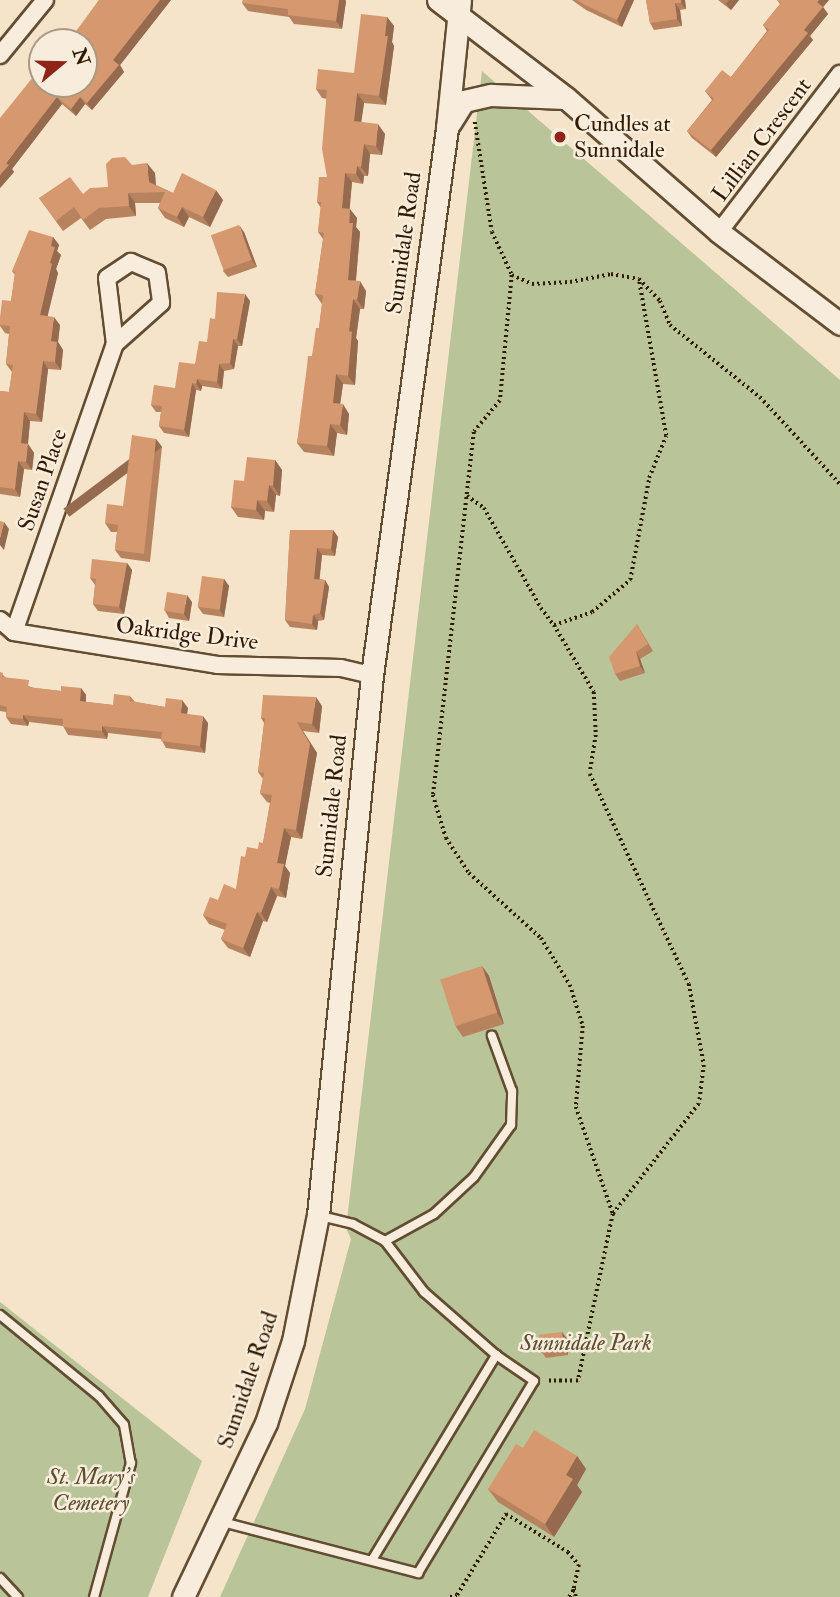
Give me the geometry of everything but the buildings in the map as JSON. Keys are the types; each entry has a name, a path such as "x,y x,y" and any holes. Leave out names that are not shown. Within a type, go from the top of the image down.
{"main road":[{"path":"438,0 459,8 719,232 840,324"},
{"name":"Sunnidale Road","path":"183,1597 222,1522 266,1423 293,1341 318,1215 372,675 446,128 459,8"},
{"path":"446,128 464,100 491,95 566,99"}],"street":[{"path":"0,55 45,0"},
{"name":"Lillian Crescent","path":"719,232 840,74"},
{"name":"Susan Place","path":"14,632 115,344 107,278 131,261 158,273 161,303 115,344"},
{"path":"0,620 14,632"},
{"name":"Oakridge Drive","path":"14,632 217,665 341,668 372,675"}],"lane":[{"path":"385,1241 434,1214 474,1177 511,1125 512,1091 492,1036"},
{"path":"222,1522 418,1573 534,1381 496,1355 424,1292 385,1241 353,1224 318,1215"},
{"path":"0,1315 99,1396 124,1425 131,1463 94,1597"},
{"path":"372,1560 496,1355"},
{"path":"0,1578 18,1597"}],"path":[{"path":"483,174 492,232 512,275 500,401 474,432 433,794 446,838 469,873 541,938 570,985 583,1026 576,1107 613,1214"},
{"path":"512,275 532,284 570,282 611,274 639,279 660,300 670,325 760,397 840,484"},
{"path":"554,625 592,612 630,580 649,478 666,436 639,279"},
{"path":"467,496 484,508 541,608 594,692 596,735 590,774 689,984 704,1065 699,1104 613,1214 578,1381 534,1381"},
{"path":"450,1597 457,1596 506,1514 568,1552 579,1565 574,1589 569,1597"},
{"path":"574,1589 576,1597"}],"green space":[{"name":"Sunnidale Park","path":"482,71 840,380 840,1597 220,1597 305,1409 351,1239 346,1228"},
{"name":"St. Mary's Cemetery","path":"0,1302 202,1461 148,1597 0,1597"}],"place":[{"name":"Cundles at Sunnidale","path":"560,137"}]}
